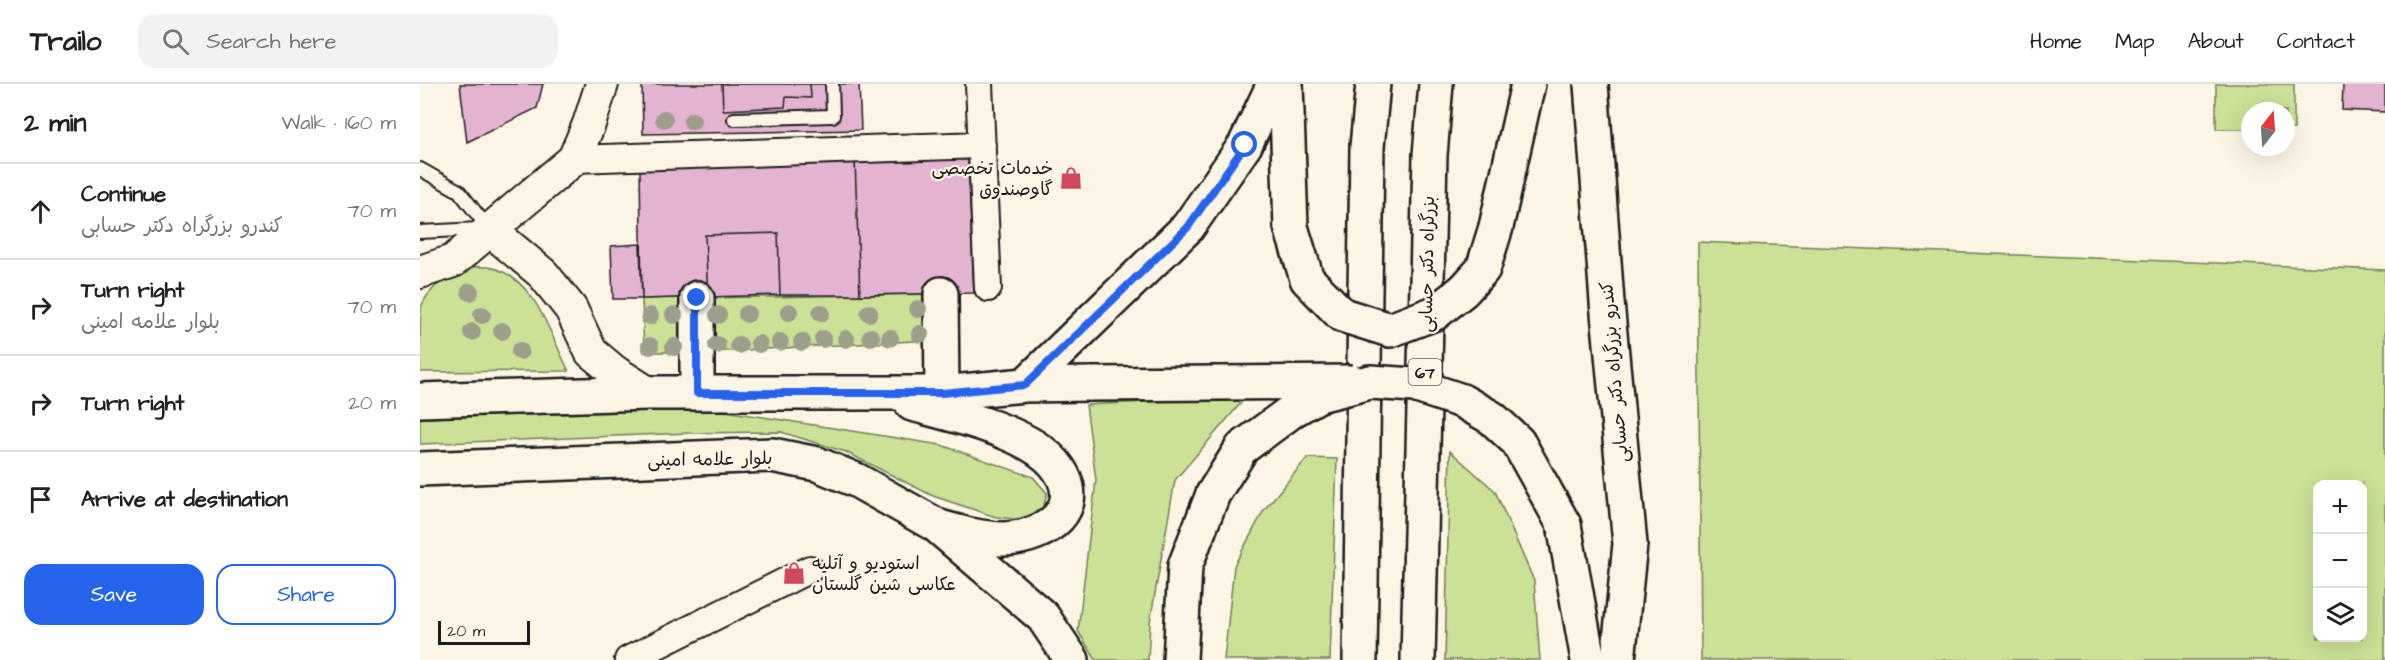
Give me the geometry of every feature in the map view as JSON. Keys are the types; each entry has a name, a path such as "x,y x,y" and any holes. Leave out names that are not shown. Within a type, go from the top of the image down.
{"main road":[{"path":"1025,385 1188,227 1245,145 1274,84"},
{"path":"1286,84 1291,227 1307,279 1342,315 1390,330 1435,313 1464,290 1482,269 1496,227 1528,84"},
{"path":"1360,84 1367,147"},
{"path":"1360,660 1367,147 1373,84"},
{"name":"بزرگراه دکتر حسابی","path":"1418,660 1430,155 1436,84"},
{"path":"1430,155 1448,84"},
{"name":"کندرو بزرگراه دکتر حسابی","path":"1591,84 1607,302 1630,544 1618,660"},
{"path":"942,294 942,393"},
{"path":"697,298 697,393"},
{"path":"1180,660 1185,566 1213,494 1242,448 1293,410 1319,395 1370,382"},
{"path":"420,400 648,393 942,393 1025,385 1090,384 1370,382 1414,385 1462,401 1492,418 1518,442 1564,525 1588,660"},
{"path":"869,393 985,423 1032,446 1054,463 1066,482 1068,502 1060,517 1047,528 1004,539 970,535 936,525"},
{"name":"بلوار علامه امینی","path":"420,469 772,455 816,464 856,480 936,525 1043,617 1072,660"}],"street":[{"path":"420,272 453,261 574,159 589,124 602,84"},
{"path":"979,84 988,288"},
{"path":"574,159 982,145"},
{"path":"489,229 543,274 571,309 591,352 615,372 648,393"},
{"path":"628,660 810,569"}],"lane":[{"path":"734,119 833,116 832,84"},
{"path":"420,169 459,191 489,229"},
{"path":"420,232 489,229"}],"green space":[{"path":"2216,84 2294,84 2294,102 2241,102 2241,129 2216,129"},
{"path":"1698,242 2385,270 2385,660 1701,660"},
{"path":"465,267 493,268 508,274 521,284 540,311 569,371 420,372 421,307 424,300 446,278"},
{"path":"930,294 932,340 709,352 708,298"},
{"path":"685,298 686,352 644,352 642,299"},
{"path":"1246,397 1175,480 1150,622 1148,660 1096,660 1078,631 1096,480 1086,405"},
{"path":"712,409 941,445 1033,477 1047,493 1042,514 1023,520 996,517 933,496 846,452 781,432 689,433 420,444 420,418"},
{"path":"1450,451 1495,491 1534,581 1540,660 1445,660"},
{"path":"1307,458 1337,459 1330,660 1224,660 1234,566 1264,510"}],"building":[{"path":"460,84 543,84 537,108 467,142"},
{"path":"642,84 722,84 723,110 785,107 786,97 811,98 810,84 859,84 861,130 643,134"},
{"path":"722,84 810,84 811,98 786,97 785,107 723,110"},
{"path":"2343,84 2385,84 2385,112 2342,110"},
{"path":"968,157 974,293 860,295 855,161"},
{"path":"855,161 860,295 780,295 778,233 705,235 708,297 642,299 640,169"},
{"path":"778,233 780,295 708,297 705,235"},
{"path":"640,244 642,299 613,299 611,246"}],"place":[{"name":"خدمات تخصصی گاوصندوق","path":"1071,178"},
{"name":"استودیو و آتلیه عکاسی شین گلستان","path":"794,573"}],"route":[{"path":"697,298 697,393 942,393 1025,385 1188,227 1245,145"}]}
